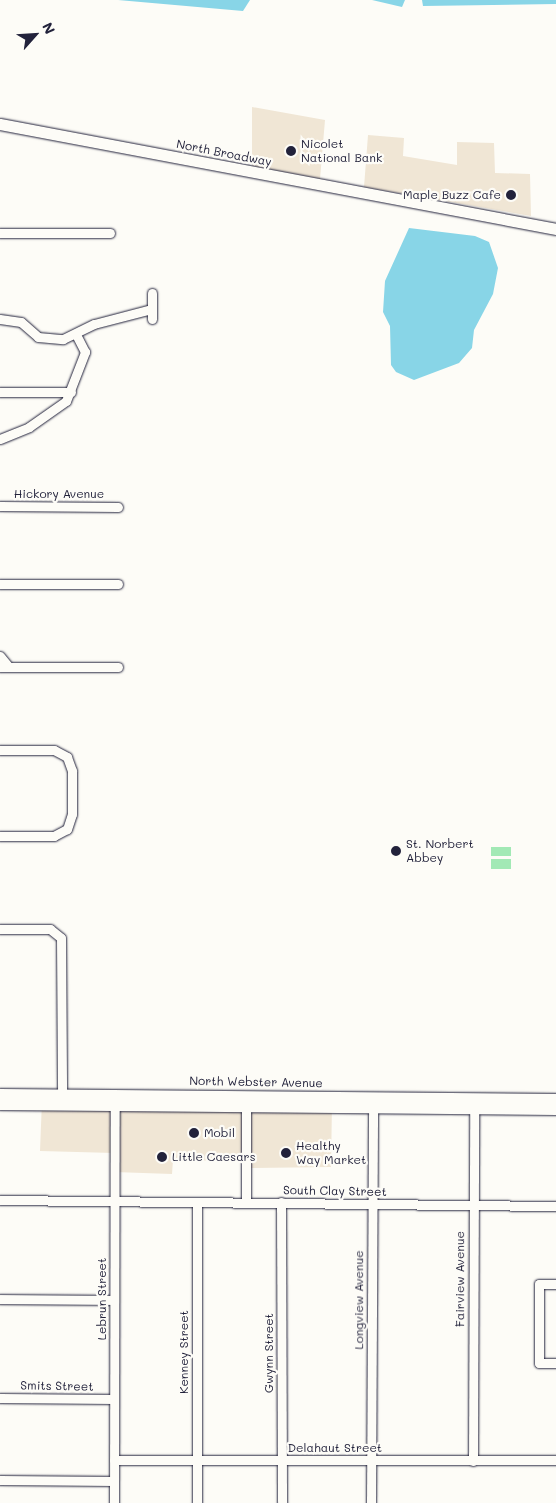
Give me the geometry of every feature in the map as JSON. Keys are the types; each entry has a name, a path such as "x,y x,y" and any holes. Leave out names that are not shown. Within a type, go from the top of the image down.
{"main road":[{"name":"North Broadway","path":"0,124 556,229"},
{"name":"North Webster Avenue","path":"0,1094 62,1099 115,1100 511,1103"},
{"name":"North Webster Avenue","path":"0,1104 62,1099"},
{"path":"511,1103 556,1099"},
{"path":"511,1103 556,1109"}],"street":[{"path":"0,232 110,233"},
{"path":"152,293 152,319"},
{"path":"0,319 21,322 44,339 63,339 94,324 152,308"},
{"path":"0,439 51,414 66,401 85,352 76,334"},
{"path":"0,392 71,392"},
{"name":"Hickory Avenue","path":"0,506 118,507"},
{"path":"0,584 118,584"},
{"path":"0,656 5,667 118,667"},
{"path":"0,750 54,750 63,754 71,768 72,814 70,825 58,835 0,836"},
{"path":"0,929 50,929 61,938 62,1099"},
{"name":"Lebrun Street","path":"114,1503 115,1100"},
{"path":"246,1101 246,1202"},
{"name":"Longview Avenue","path":"371,1503 373,1102"},
{"name":"Fairview Avenue","path":"473,1460 474,1103"},
{"name":"South Clay Street","path":"0,1200 556,1206"},
{"name":"Kenney Street","path":"197,1202 197,1503"},
{"name":"Gwynn Street","path":"281,1202 282,1503"},
{"path":"556,1284 539,1284 539,1363 556,1363"},
{"path":"0,1298 114,1300"},
{"name":"Smits Street","path":"0,1398 114,1399"},
{"name":"Delahaut Street","path":"114,1460 556,1460"},
{"path":"0,1480 114,1481"}],"shaded area":[{"path":"252,107 325,120 320,179 252,166"},
{"path":"368,135 404,138 403,156 457,165 457,142 494,143 495,173 530,174 531,216 364,187"},
{"path":"42,1100 332,1103 331,1167 246,1168 246,1161 173,1160 172,1174 114,1172 114,1153 40,1151"}],"green space":[{"path":"491,847 511,847 511,856 491,856"},
{"path":"491,859 511,859 511,869 491,869"}],"water":[{"path":"118,0 250,0 243,11"},
{"path":"372,0 405,0 402,7"},
{"path":"422,0 556,0 556,4 423,6"},
{"path":"409,228 475,236 489,242 498,268 493,294 474,330 472,348 459,363 414,380 396,372 391,365 390,326 383,312 385,281"}],"place":[{"name":"Nicolet National Bank","path":"291,151"},
{"name":"Maple Buzz Cafe","path":"511,195"},
{"name":"St. Norbert Abbey","path":"396,851"},
{"name":"Mobil","path":"194,1133"},
{"name":"Healthy Way Market","path":"286,1153"},
{"name":"Little Caesars","path":"162,1157"}]}
